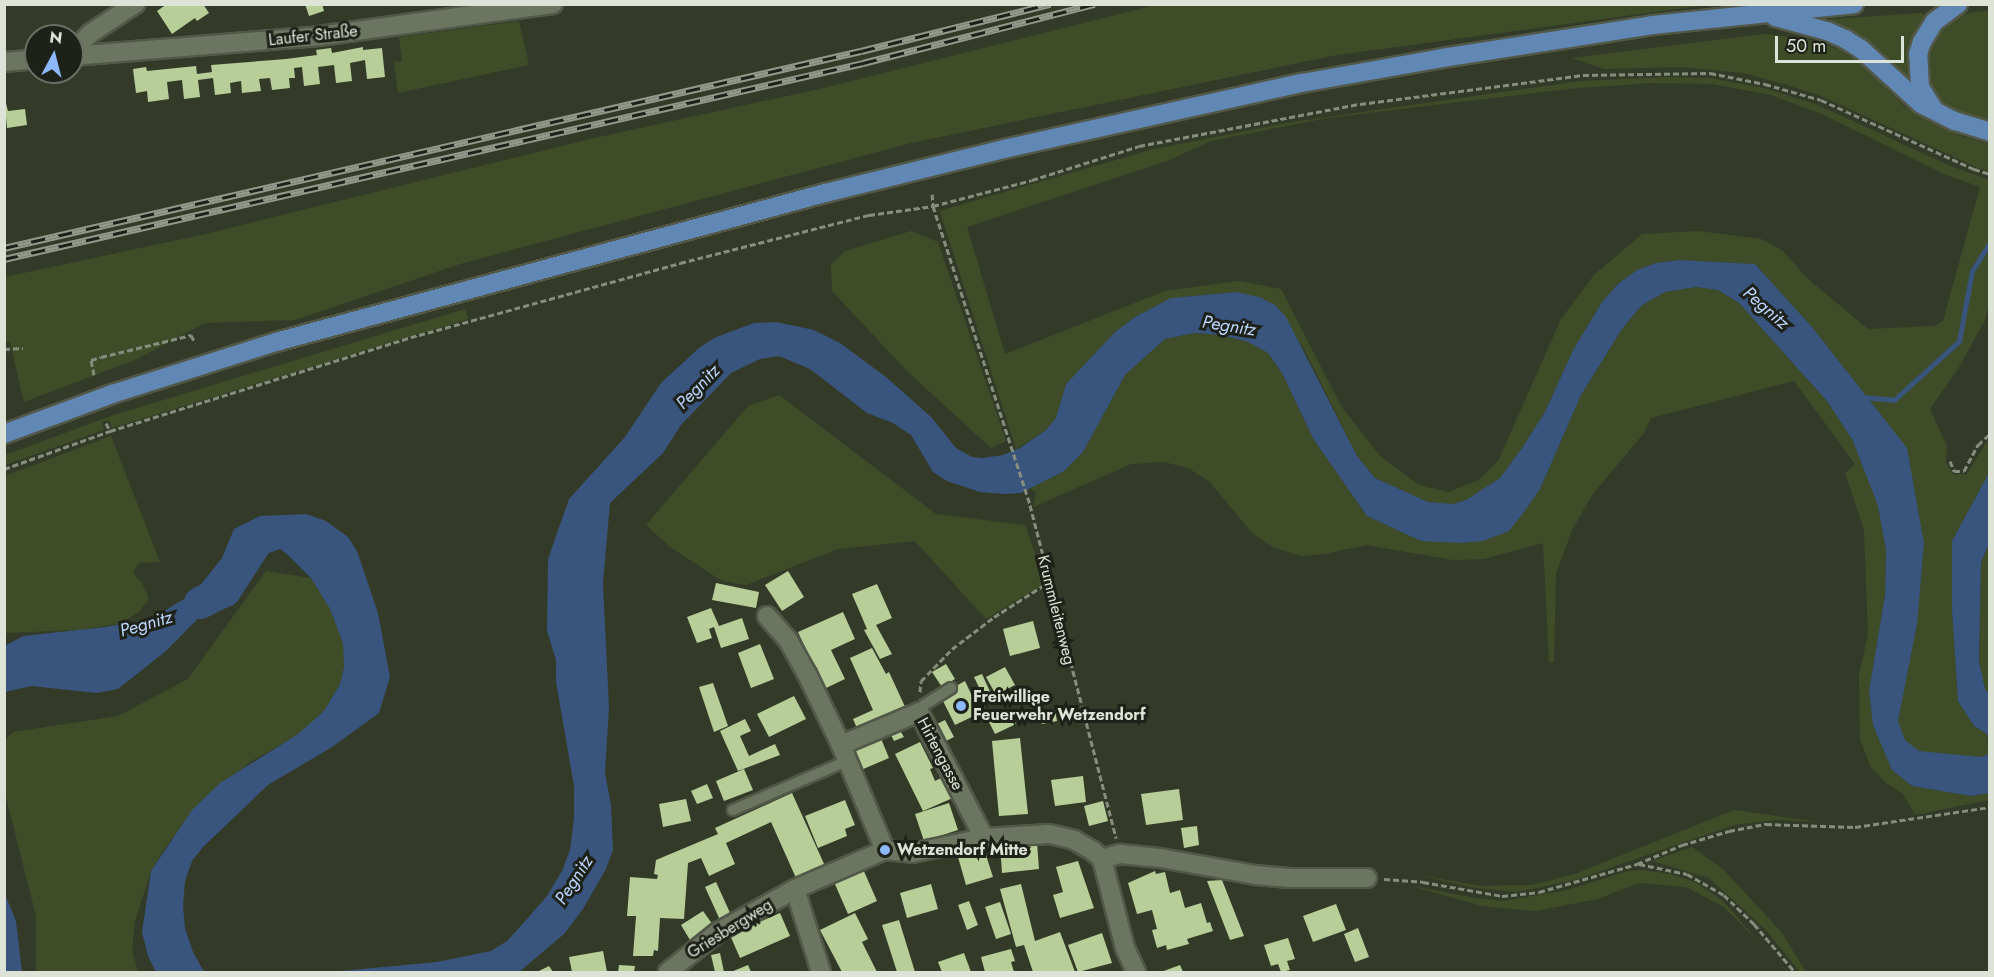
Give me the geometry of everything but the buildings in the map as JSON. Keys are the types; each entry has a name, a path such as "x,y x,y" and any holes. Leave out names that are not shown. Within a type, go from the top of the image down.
{"main road":[{"path":"4,434 112,394 276,342 825,193 987,153 1204,104 1430,60 1582,35 1758,13 1854,4"},
{"path":"1936,112 1920,87 1918,54 1927,31 1934,22 1958,4"},
{"path":"1758,13 1808,25 1845,39 1861,49 1908,94 1936,112 1989,132"}],"street":[{"path":"84,40 135,4"},
{"name":"Laufer Straße","path":"84,55 319,36 553,4"},
{"path":"4,62 24,60"},
{"path":"767,616 788,640 844,753 885,850 912,853 984,838 1049,834 1074,840 1102,859 1125,948 1136,972"},
{"name":"Hirtengasse","path":"844,753 922,708 984,838"},
{"name":"Griesbergweg","path":"668,972 717,933 795,889 885,850"},
{"path":"1102,859 1120,854 1160,858 1255,875 1290,878 1367,878"},
{"path":"795,889 821,972"}],"lane":[{"path":"922,708 951,688"},
{"path":"733,810 844,753"}],"path":[{"path":"4,469 110,431 419,335 680,263 869,215 933,206 1032,180 1139,146 1360,104 1583,75 1710,73 1765,84 1821,100 1989,174"},
{"name":"Krummleitenweg","path":"932,194 933,206 1030,505 1120,854"},
{"path":"94,375 91,360 191,334 195,344"},
{"path":"4,349 23,348"},
{"path":"106,423 110,431"},
{"path":"1950,461 1954,471 1964,471 1978,445 1989,434"},
{"path":"922,708 920,685 936,664 973,633 1049,582"},
{"path":"1367,878 1423,882 1502,896 1539,892 1637,864 1682,845 1729,831 1766,824 1855,827 1989,807"},
{"path":"1637,864 1687,874 1724,895 1754,924 1795,972"}],"green space":[{"path":"1156,5 1706,5 1337,55 911,143 460,264 295,320 205,323 137,359 24,402 10,342 5,342 5,277 210,233 590,139 824,88"},
{"path":"1989,11 1989,122 1947,106 1934,92 1927,76 1924,54 1932,36 1947,21 1972,12"},
{"path":"1922,13 1926,18 1913,39 1909,54 1910,82 1830,23 1831,19"},
{"path":"519,21 529,65 398,93 394,62 402,61 399,37"},
{"path":"1764,34 1808,39 1838,49 1863,65 1905,107 1926,120 1964,137 1989,144 1989,171 1821,96 1784,84 1743,73 1680,67 1604,69 1572,58"},
{"path":"1669,77 1709,78 1764,88 1818,105 1948,165 1989,180 1990,299 1985,320 1959,367 1930,409 1947,446 1946,463 1954,475 1967,474 1989,438 1989,473 1952,541 1952,610 1958,701 1974,726 1987,734 1989,754 1981,757 1919,752 1905,740 1897,721 1917,624 1856,383 1812,327 1755,264 1679,260 1656,263 1637,270 1619,283 1602,302 1573,350 1545,412 1500,478 1466,500 1453,504 1428,502 1375,478 1357,456 1301,343 1237,292 1172,298 1135,317 1115,332 1066,384 1056,418 1046,430 1016,449 940,212 942,210 1154,149 1292,122 1581,81","holes":["1650,83 1712,84 1771,95 1824,115 1946,175 1980,187 1943,321 1935,326 1868,329 1808,279 1783,251 1761,239 1698,231 1642,234 1594,275 1561,319 1498,461 1479,480 1448,492 1419,485 1380,456 1341,406 1281,289 1238,281 1165,291 1005,354 967,227 1167,161 1211,141 1327,118 1568,89"]},
{"path":"911,231 938,242 1006,441 991,448 907,371 832,291 831,265 845,251"},
{"path":"1696,287 1718,290 1739,303 1827,401 1853,441 1879,506 1886,550 1885,595 1869,691 1873,725 1892,769 1912,786 1971,796 1989,793 1989,800 1915,815 1903,794 1885,782 1870,766 1860,739 1859,674 1868,635 1864,530 1845,473 1855,464 1794,381 1651,418 1644,433 1592,495 1572,530 1556,574 1554,662 1549,662 1543,543 1484,559 1453,560 1366,545 1325,554 1302,556 1275,548 1253,534 1209,481 1188,468 1164,462 1131,464 1033,507 1036,493 1030,488 1064,471 1083,452 1125,375 1150,352 1165,339 1194,333 1222,335 1248,342 1268,353 1282,373 1314,440 1367,516 1421,541 1540,489 1581,395 1622,329 1641,306 1665,292"},
{"path":"465,309 468,319 112,428 109,420 102,422 104,430 5,465 5,455 114,415"},
{"path":"779,395 936,514 1025,525 1045,583 986,619 915,541 838,549 746,585 722,581 670,547 646,525 748,406"},
{"path":"111,436 160,562 139,563 133,573 142,583 149,599 139,612 119,624 78,630 5,633 5,476"},
{"path":"1989,544 1989,694 1985,689 1979,661 1981,562"},
{"path":"266,571 311,578 330,609 343,643 344,667 340,684 324,711 299,734 250,762 192,811 163,851 151,871 135,921 132,949 138,972 36,972 36,916 5,793 4,741 13,732 118,716 188,679"},
{"path":"1734,810 1818,822 1776,820 1734,825 1575,880 1517,892 1476,888 1413,874 1480,886 1532,885 1575,874"},
{"path":"1692,847 1723,869 1782,933 1806,972 1800,972 1765,929 1709,878 1652,861"},
{"path":"1642,870 1670,874 1695,882 1722,900 1761,944 1724,907 1686,887 1639,883 1598,899 1535,911 1482,906 1412,886 1504,901 1567,890 1628,871"}],"water":[{"path":"1679,260 1755,264 1812,327 1907,448 1924,543 1917,624 1898,721 1905,740 1919,751 1981,757 1989,754 1989,793 1971,796 1912,786 1892,770 1873,725 1869,691 1885,595 1886,550 1878,506 1853,441 1827,401 1739,303 1718,290 1696,287 1665,292 1641,306 1622,329 1581,395 1540,489 1524,512 1509,531 1483,541 1460,543 1421,541 1367,516 1314,440 1282,373 1268,353 1248,342 1222,335 1194,333 1165,339 1125,375 1083,452 1064,471 1021,493 1004,494 980,492 947,481 933,472 911,435 893,423 867,413 810,369 779,356 760,359 731,373 681,425 663,453 610,503 603,583 609,707 605,773 611,805 613,850 606,869 583,909 564,934 519,972 331,972 437,962 491,951 507,941 547,896 562,871 570,850 574,818 574,786 556,682 556,660 547,631 548,559 569,499 625,437 661,383 699,348 714,338 754,323 776,322 814,330 840,343 886,377 931,417 956,448 972,457 983,458 1003,455 1020,448 1046,430 1056,418 1066,384 1115,332 1135,317 1171,298 1237,292 1259,297 1275,305 1286,317 1357,456 1375,478 1428,502 1453,504 1466,500 1500,478 1545,412 1573,350 1602,302 1619,283 1637,270 1656,263"},
{"path":"1989,473 1989,544 1981,562 1979,661 1985,689 1989,694 1989,739 1987,734 1974,726 1958,701 1952,610 1952,541"},
{"path":"306,514 326,521 348,537 357,551 378,613 390,677 379,713 332,747 268,785 203,847 192,861 185,881 183,906 185,928 193,952 203,970 208,972 156,972 148,956 142,932 151,871 192,810 220,783 298,734 324,711 340,684 344,667 343,643 330,609 311,578 289,556 279,548 265,548 253,554 240,566 228,588 166,651 118,689 97,693 31,686 5,692 5,646 23,636 105,627 145,620 159,614 194,593 222,558 234,529 260,516"},
{"path":"4,892 16,921 22,972 5,972"}],"waterway":[{"path":"1862,397 1894,400 1959,341 1972,271 1990,242"},
{"name":"Pegnitz","path":"200,603 225,591 258,540 272,535"}],"railway":[{"path":"4,248 861,51 1050,4"},
{"path":"4,259 863,63 1095,4"}],"place":[{"name":"Freiwillige Feuerwehr Wetzendorf","path":"961,706"},
{"name":"Wetzendorf Mitte","path":"885,850"}]}
